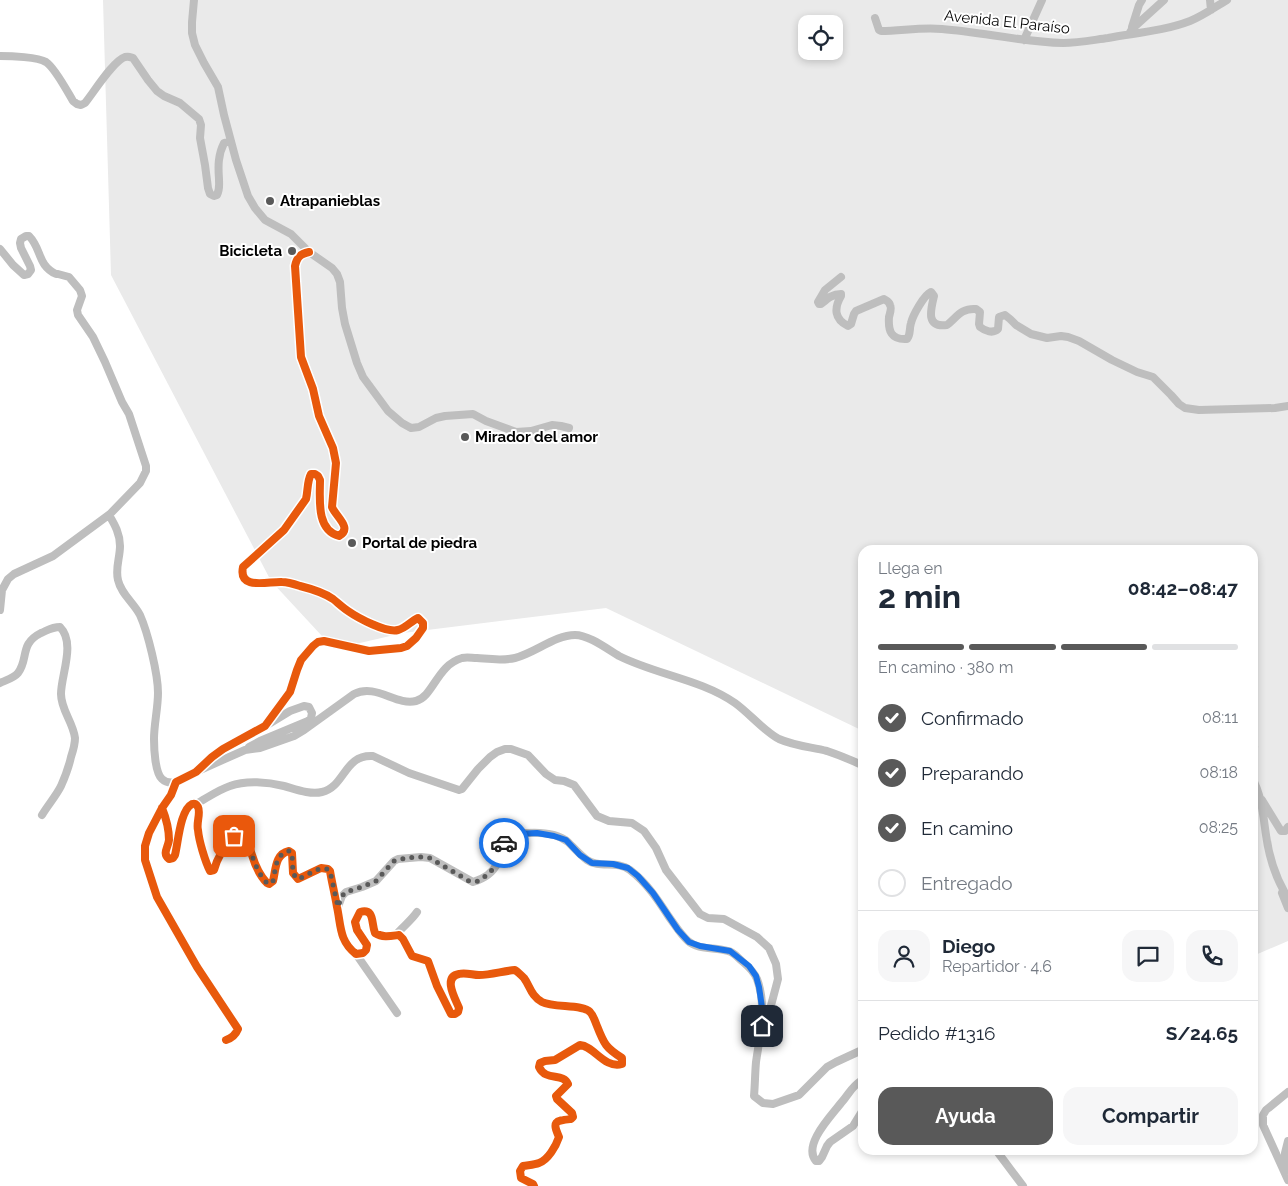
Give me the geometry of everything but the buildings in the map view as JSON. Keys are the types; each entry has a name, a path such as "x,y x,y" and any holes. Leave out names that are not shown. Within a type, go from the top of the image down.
{"street":[{"path":"194,0 192,33 195,45 218,87 237,164 248,196 265,220 291,234 309,252 332,268 337,274 341,287 345,324 363,377 388,411 411,428 419,427 436,418 473,414 516,432 531,431 552,425 569,428"},
{"path":"1024,40 1042,0"},
{"path":"1130,32 1142,0"},
{"path":"1130,32 1164,0"},
{"path":"1210,0 1211,10"},
{"name":"Avenida El Paraíso","path":"875,18 881,31 939,29 1024,40 1070,43 1172,26 1191,20 1227,0"},
{"path":"0,56 45,61 73,101 81,105 85,103 113,66 125,57 133,58 157,91 180,103 199,119 208,188 210,194 214,196 218,195 220,190 219,152 224,143 231,140"},
{"path":"0,249 4,256 18,270 24,275 28,274 31,270 30,266 20,243 21,239 29,236 48,270 69,277 80,290 82,296 77,310 78,315 93,337 105,362 128,414 146,466 145,476 140,483 109,515 53,556 14,574 8,579 2,590 0,610"},
{"path":"265,726 290,692 301,660 318,642 334,642 369,651 401,648 407,646 416,638 423,628 423,623 418,618 400,630 386,629 350,612 333,599 318,591 281,582 252,584 246,580 242,571 284,530 306,499 311,474 318,476 320,480 320,508 322,519 328,529 334,535 339,536 346,531 345,526 332,507 336,463 333,448 319,416 314,389 301,357 295,266 296,258 309,252"},
{"path":"841,277 825,290 818,302 821,304 829,297 841,294 836,304 836,310 838,318 848,326 851,324 856,311 884,299 891,306 889,319 892,335 896,338 907,339 913,319 927,294 931,292 934,296 931,306 931,317 939,325 947,325 958,314 967,309 976,309 980,312 980,328 990,332 998,329 999,317 1005,316 1016,326 1030,334 1047,338 1068,337 1137,372 1153,377 1185,408 1199,410 1288,406"},
{"path":"109,515 119,534 120,547 117,578 126,597 139,613 156,678 158,693 154,738 158,773 161,779 168,783 176,782 308,720 311,718 312,713 309,707 304,706 290,711 223,749 196,772"},
{"path":"0,683 18,674 26,648 36,636 53,627 60,627 64,631 67,656 61,694 62,706 75,739 71,758 60,787 42,815"},
{"path":"245,750 260,748 294,736 360,691 368,690 415,702 424,697 445,668 459,659 500,660 514,658 528,654 562,637 576,635 587,638 621,657 648,668 705,686 734,703 777,738 793,744 826,751 858,763"},
{"path":"162,808 168,833 165,853 171,859 175,855 181,822 190,805 196,804 230,786 256,783 276,784 312,793 321,793 329,790 336,784 352,762 373,756 410,773 459,790 497,752 511,749 523,753 528,755 546,774 555,780 574,785 597,816 609,821 632,822 644,831 656,848 666,870 700,914 708,918 724,919 757,938 769,948 776,964 778,979 769,1013 762,1026"},
{"path":"176,782 149,833 145,846 144,860 156,897 225,1011 238,1028 236,1034 226,1040"},
{"path":"1258,789 1274,871 1288,908"},
{"path":"1260,796 1281,831 1285,831 1288,827"},
{"path":"196,804 199,813 197,829 210,871 214,870 218,859 236,834 241,834 247,838 256,864 265,882 269,884 273,881 279,857 286,851 292,853 293,874 298,879 321,868 326,868 330,871 338,907 340,932 398,1013"},
{"path":"338,907 342,896 346,892 376,881 398,859 430,858 473,882 481,880 490,874 496,865 503,846 510,836 537,833 554,836 566,840 580,855 592,863 613,864 628,868 653,893 678,930 689,942 700,946 730,951 749,966 756,976 763,1014 756,1064 754,1096 763,1103 773,1104 799,1095 827,1067 858,1052"},
{"path":"1274,871 1288,898"},
{"path":"356,954 363,954 366,950 367,945 354,922 360,912 365,910 370,913 373,919 375,933 379,936 399,936 403,939 412,956 428,961 437,986 451,1014 455,1014 460,1008 451,990 452,978 455,975 460,973 482,975 515,970 525,978 531,992 542,1002 558,1006 583,1008 590,1012 602,1039 610,1051 622,1058 622,1064 616,1065 601,1059 584,1045 555,1060 540,1063 539,1067 542,1072 548,1076 567,1081 568,1084 556,1096 572,1113 572,1116 571,1119 555,1123 554,1127 559,1137 545,1160 522,1166 520,1171 521,1178 534,1186"},
{"path":"396,936 417,912"},
{"path":"858,1083 853,1086 829,1116 815,1138 813,1158 819,1161 830,1142 853,1126 858,1118"},
{"path":"1286,1178 1264,1129 1263,1115 1266,1110 1288,1092"},
{"path":"1286,1178 1284,1160 1288,1141"},
{"path":"1000,1155 1023,1186"}],"shaded area":[{"path":"103,0 1288,0 1288,941 1258,954 1258,545 858,545 858,729 606,608 403,633 334,649 271,581 111,275"}],"cycle path":[{"path":"226,1040 234,1036 238,1029 197,967 157,897 145,860 145,846 149,833 171,795 176,782 196,772 223,749 265,726 290,692 301,660 318,642 324,641 369,651 401,648 407,646 416,638 423,628 423,623 418,618 401,629 387,629 358,617 333,599 317,591 286,582 250,582 245,579 243,574 243,567 284,530 306,499 311,474 315,474 320,480 321,513 326,527 332,533 339,536 344,530 342,522 332,507 336,463 333,448 319,416 313,389 301,357 295,266 299,256 309,252"},
{"path":"162,808 168,832 169,840 166,855 169,859 175,855 185,813 188,807 194,804 199,809 199,835 202,851 210,871 214,870 226,846 238,834 245,836 258,870 269,884 273,881 281,855 289,851 292,853 293,873 298,879 321,868 328,869 330,871 342,932 350,949 356,954 363,953 366,950 367,945 357,930 355,922 360,912 368,912 372,917 375,933 384,936 399,935 412,956 428,961 437,986 451,1014 458,1012 459,1008 453,995 451,984 451,979 454,976 461,973 484,975 515,970 524,978 535,997 542,1002 581,1008 590,1012 604,1041 612,1051 622,1058 622,1064 610,1063 590,1049 580,1045 555,1060 540,1063 539,1067 542,1072 566,1080 568,1084 556,1096 572,1113 573,1117 556,1123 559,1137 546,1159 537,1164 523,1166 520,1171 521,1178 534,1186"}],"way so far":[{"path":"234,836 241,834 247,838 259,871 265,882 269,884 273,881 279,857 286,851 292,853 293,874 298,879 321,868 328,869 338,907 342,896 346,892 376,881 398,859 430,858 469,881 481,880 490,874 496,865 504,843"}],"place":[{"name":"Atrapanieblas","path":"270,201"},
{"name":"Bicicleta","path":"292,251"},
{"name":"Mirador del amor","path":"465,437"},
{"name":"Portal de piedra","path":"352,543"}],"route":[{"path":"504,843 510,836 515,834 537,833 554,836 566,840 580,855 592,863 613,864 628,868 653,893 678,930 689,942 694,945 730,951 749,966 758,980 762,998 762,1026"}]}
